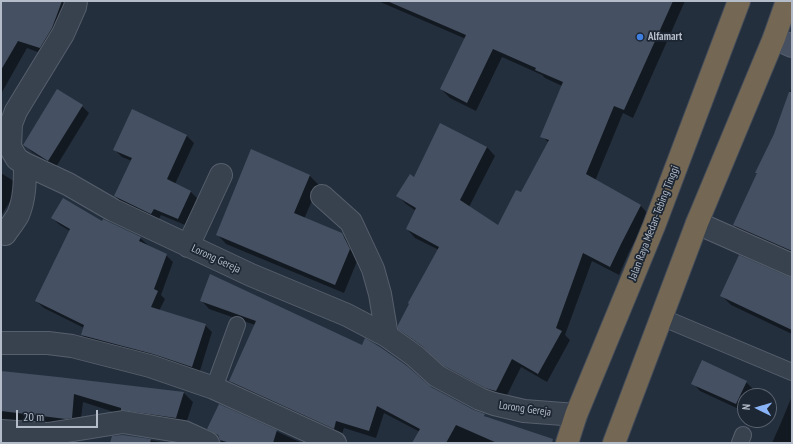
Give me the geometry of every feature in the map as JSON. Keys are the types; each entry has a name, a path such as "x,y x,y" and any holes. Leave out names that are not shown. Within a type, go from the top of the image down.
{"highway":[{"name":"Jalan Raya Medan-Tebing Tinggi","path":"566,443 576,415 654,226 739,1"},
{"path":"614,443 697,223 783,42 787,1"}],"street":[{"name":"Lorong Gereja","path":"76,1 75,7 63,34 16,111 11,124 10,148 17,159 68,184 113,210 188,246 250,275 346,315 387,336 415,356 436,376 480,399 524,411 576,415"},
{"path":"5,234 21,207 24,190 25,164"},
{"path":"188,246 220,175"},
{"path":"322,196 351,222 355,229 373,269 380,294 387,336"},
{"path":"697,223 792,265"},
{"path":"1,343 48,343 72,346 150,366 214,388 335,443"},
{"path":"1,431 42,438 123,422 184,432 208,443"}],"lane":[{"path":"661,317 792,372"},
{"path":"214,388 237,325"}],"building":[{"path":"1,1 62,1 52,28 40,48 18,41 1,70"},
{"path":"387,1 673,1 624,110 614,106 586,174 641,205 610,267 583,253 556,328 562,331 538,374 512,359 496,391 485,388 444,366 422,346 398,329 398,325 409,304 408,303 439,247 406,229 416,208 396,196 410,174 414,177 440,123 487,147 460,200 498,225 516,190 521,192 549,140 540,137 563,82 493,49 467,103 440,89 466,35"},
{"path":"57,89 83,105 48,161 23,145"},
{"path":"789,92 792,92 792,251 733,225 757,173 755,173 774,134"},
{"path":"132,109 187,135 167,179 191,191 178,219 154,209 151,214 114,196 132,158 113,150"},
{"path":"251,149 310,175 294,213 342,233 350,249 335,285 216,235"},
{"path":"63,198 102,221 103,219 141,237 139,241 167,254 154,289 158,291 151,307 206,324 192,367 153,354 81,335 84,325 35,301 70,229 51,218"},
{"path":"739,255 792,277 792,330 720,296"},
{"path":"210,274 362,345 365,338 407,366 431,387 474,410 485,414 484,416 553,439 552,443 497,443 456,425 446,443 412,443 420,429 377,406 369,431 336,421 334,429 229,381 256,321 200,301"},
{"path":"702,360 747,381 744,388 737,388 736,404 691,384"},
{"path":"1,371 184,392 176,418 121,410 121,408 74,394 72,418 66,419 1,411"},
{"path":"219,404 277,430 273,443 230,443 220,440 218,435 207,429"},
{"path":"123,435 151,439 150,443 110,443 112,436"}],"place":[{"name":"Alfamart","path":"640,37"}]}
